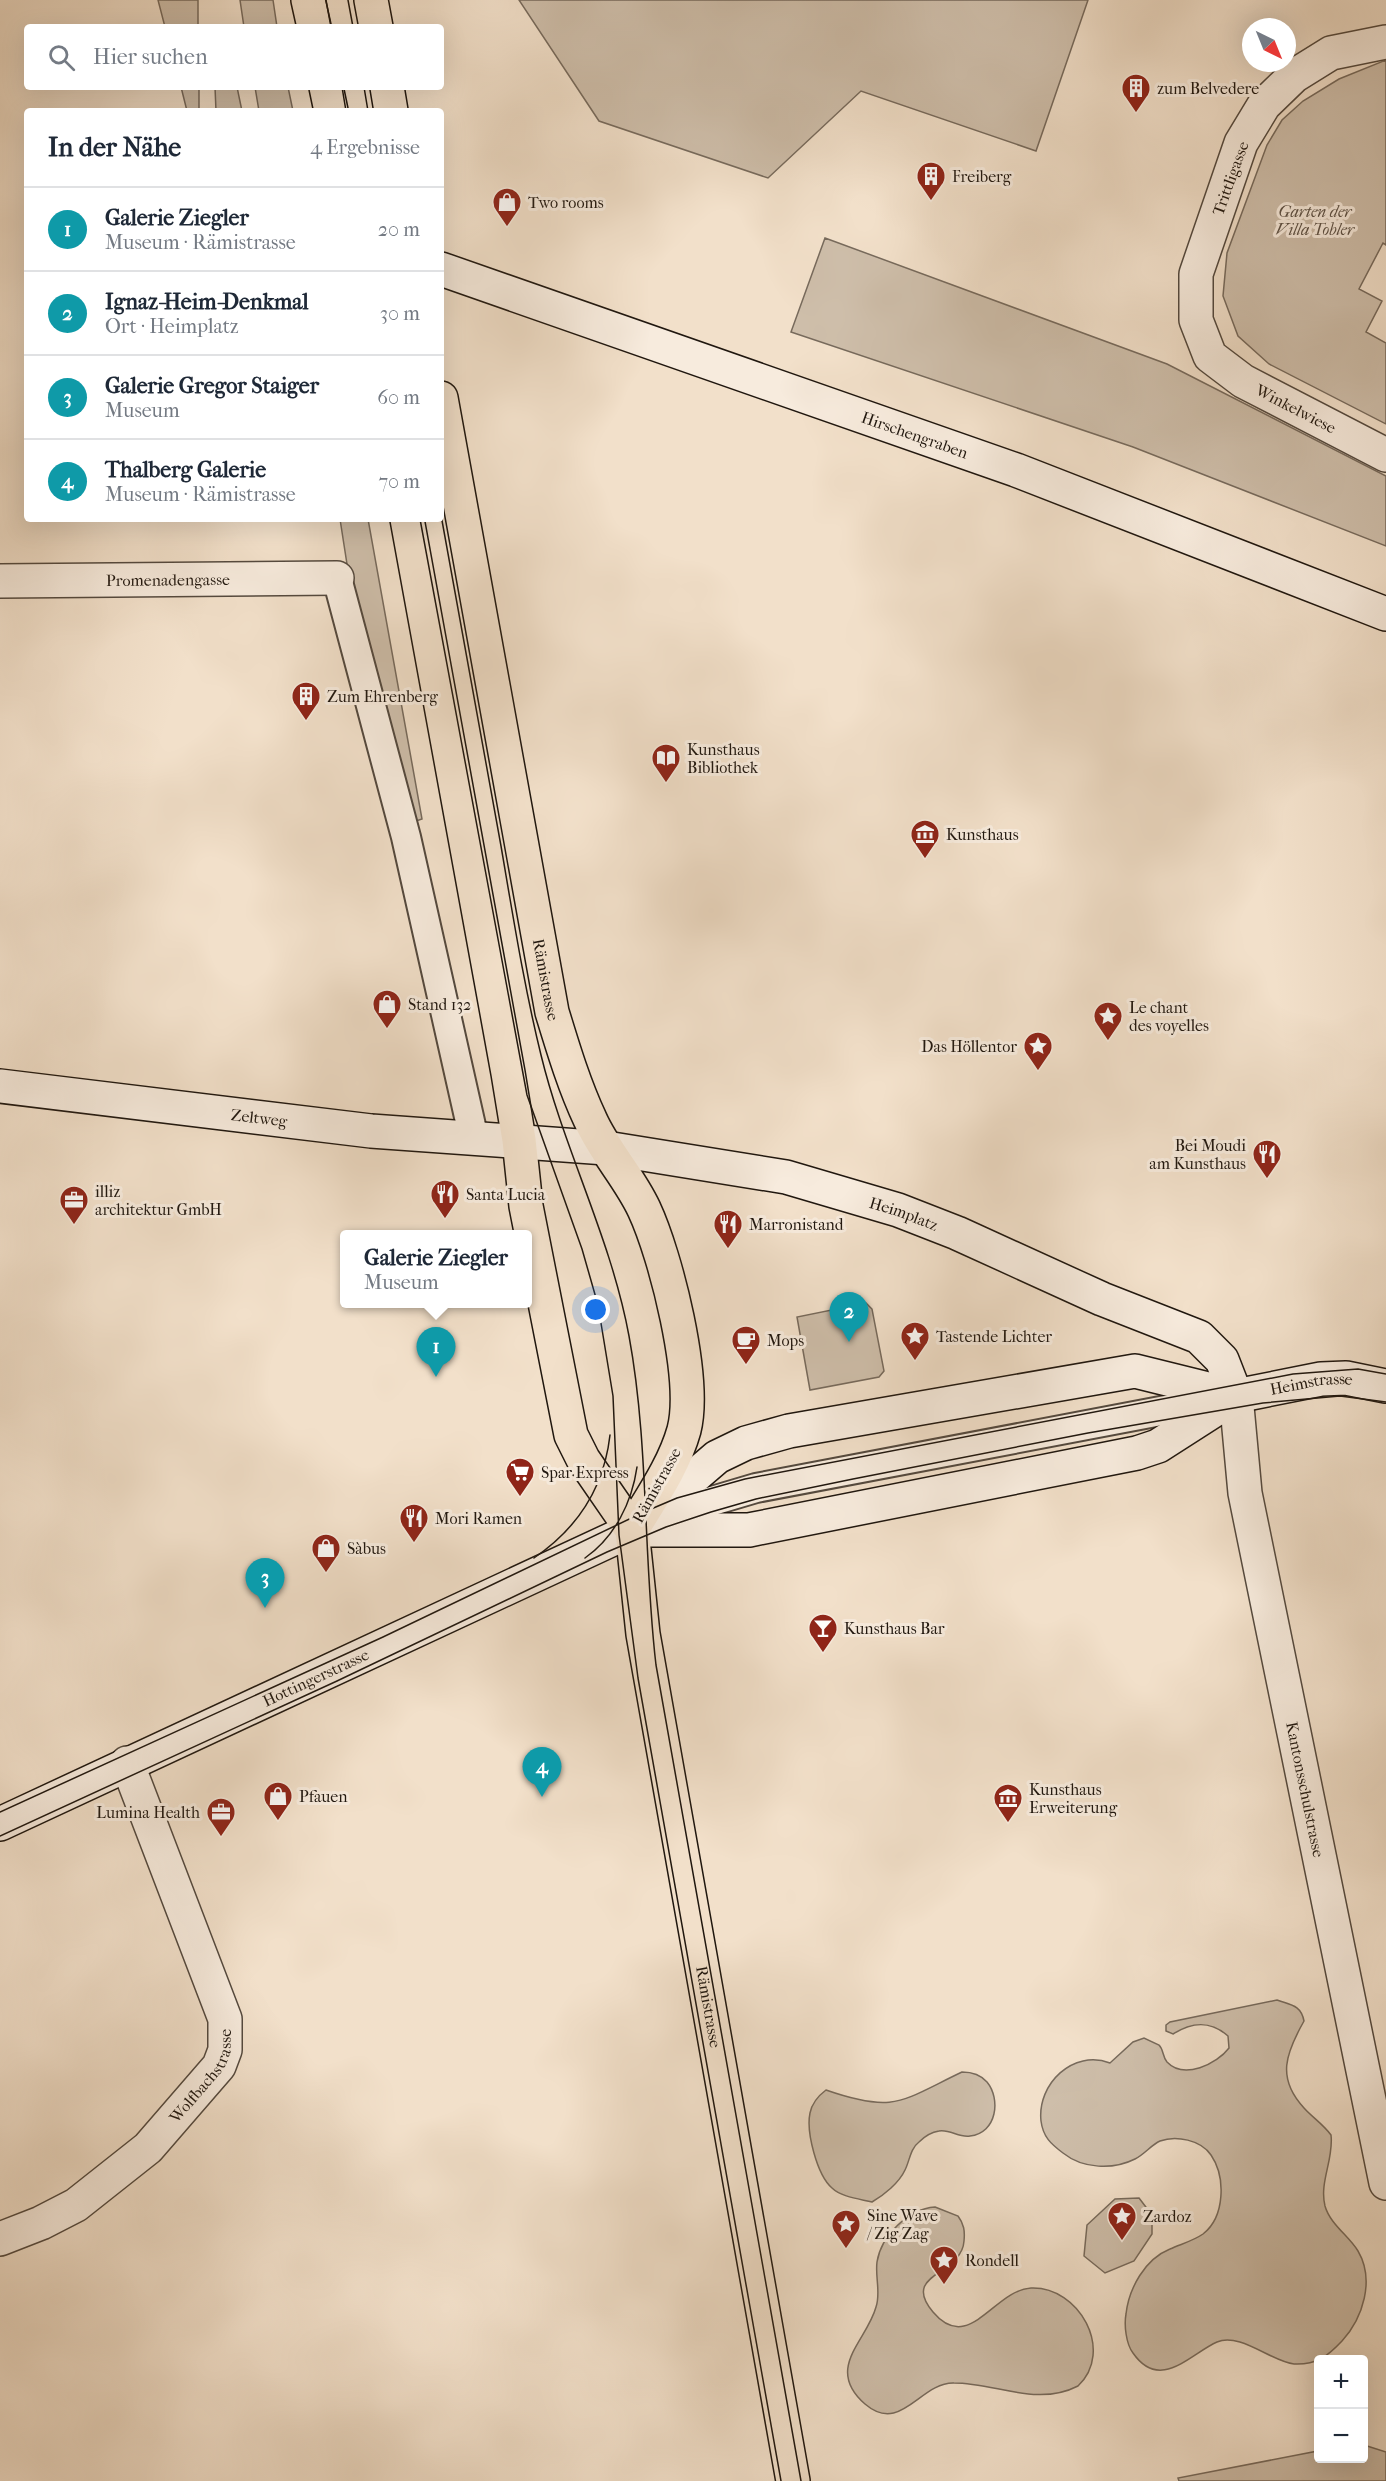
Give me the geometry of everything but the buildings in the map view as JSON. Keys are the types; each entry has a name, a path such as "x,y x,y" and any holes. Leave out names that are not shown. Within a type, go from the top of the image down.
{"main road":[{"path":"308,0 313,24"},
{"path":"371,0 375,24"},
{"path":"327,90 330,108"},
{"path":"388,90 390,108"},
{"name":"Rämistrasse","path":"444,415 552,1012 575,1084 590,1121 631,1183 645,1211 662,1261 680,1336 687,1393 684,1427 676,1455 632,1530"},
{"name":"Rämistrasse","path":"409,522 519,1140 531,1230"},
{"name":"Rämistrasse","path":"532,1237 571,1435 583,1460 632,1530 643,1634 786,2480"}],"street":[{"name":"Trittligasse","path":"1210,356 1196,321 1196,274 1241,143 1264,105 1294,76 1331,52 1386,42"},
{"name":"Hirschengraben","path":"444,270 1016,470 1386,614"},
{"name":"Winkelwiese","path":"1210,356 1244,381 1386,455"},
{"name":"Promenadengasse","path":"0,581 337,578"},
{"name":"Zeltweg","path":"0,1086 371,1131 519,1140"},
{"name":"Heimplatz","path":"519,1140 606,1148 786,1177 898,1210 947,1229 1102,1299 1199,1336 1222,1360 1236,1396"},
{"path":"632,1530 717,1457 746,1443 789,1431 1135,1371 1236,1396"},
{"name":"Heimstrasse","path":"1236,1396 1321,1379 1346,1378 1386,1386"},
{"path":"632,1530 748,1530 1094,1463 1158,1446 1236,1396"},
{"name":"Kantonsschulstrasse","path":"1236,1396 1245,1492 1386,2183"},
{"name":"Hottingerstrasse","path":"0,1824 632,1530"},
{"name":"Wolfbachstrasse","path":"0,2238 41,2223 76,2205 148,2148 192,2100 219,2066 225,2050 225,2019 127,1763"}],"lane":[{"path":"337,578 406,837 474,1139"}],"green space":[{"path":"158,0 198,0 198,24 164,24"},
{"path":"240,0 273,0 277,24 244,24"},
{"path":"519,0 1088,0 1036,151 861,91 768,178 599,121"},
{"name":"Garten der Villa Tobler","path":"1386,60 1386,245 1383,243 1359,289 1382,301 1366,332 1386,343 1386,424 1269,364 1238,336 1223,296 1227,253 1267,145 1282,120 1303,101 1339,79"},
{"path":"182,90 199,90 199,108 186,108"},
{"path":"215,90 238,90 241,108 216,108"},
{"path":"256,90 289,90 292,108 258,108"},
{"path":"825,238 1167,364 1386,476 1386,546 1133,447 791,332"},
{"path":"340,522 369,522 422,819 413,822 349,577"},
{"path":"866,1303 872,1309 884,1371 879,1377 810,1390 797,1317"},
{"path":"1277,2000 1298,2009 1303,2016 1304,2021 1289,2055 1287,2076 1295,2097 1331,2135 1324,2188 1325,2206 1331,2219 1358,2251 1366,2274 1364,2298 1356,2321 1342,2341 1327,2355 1314,2355 1314,2361 1302,2364 1285,2362 1246,2344 1226,2340 1217,2342 1175,2367 1164,2370 1143,2364 1129,2345 1125,2318 1128,2304 1135,2285 1146,2267 1161,2254 1203,2234 1216,2218 1221,2185 1216,2164 1207,2150 1195,2142 1166,2139 1126,2163 1108,2166 1089,2165 1071,2158 1051,2143 1042,2127 1041,2107 1051,2083 1071,2065 1096,2060 1110,2063 1133,2042 1144,2038 1159,2045 1165,2060 1182,2070 1200,2068 1209,2064 1229,2048 1228,2036 1214,2027 1194,2025 1173,2034 1166,2031 1166,2025 1170,2022"},
{"path":"962,2072 979,2075 991,2089 994,2097 994,2114 986,2129 970,2136 939,2131 926,2137 914,2148 899,2180 872,2202 840,2194 832,2188 817,2164 811,2142 809,2121 812,2106 823,2092 826,2090 868,2101 897,2101"},
{"path":"1139,2198 1152,2215 1152,2234 1134,2261 1105,2273 1084,2256 1087,2225 1115,2199"},
{"path":"935,2207 958,2216 963,2225 964,2241 961,2252 954,2261 928,2281 924,2289 925,2299 933,2312 946,2323 958,2327 970,2324 982,2317 1018,2291 1031,2288 1048,2290 1064,2298 1077,2309 1092,2339 1093,2356 1089,2372 1078,2386 1063,2392 1032,2394 954,2383 931,2390 900,2411 889,2414 878,2412 865,2404 853,2391 848,2378 848,2366 876,2307 877,2262 884,2243 906,2218"},
{"path":"1368,2446 1386,2452 1386,2481 1179,2481 1178,2478 1314,2452 1314,2463 1368,2463"}],"tram line":[{"path":"326,0 330,24"},
{"path":"348,0 352,24"},
{"path":"342,90 346,108"},
{"path":"364,90 368,108"},
{"path":"421,522 527,1095 582,1249 598,1305 613,1396 619,1535 638,1678 781,2481"},
{"path":"442,522 535,1029 562,1125 611,1264 629,1336 640,1418 656,1665 801,2481"},
{"path":"0,1812 383,1637 677,1498 745,1479 1293,1374 1358,1369 1386,1374"},
{"path":"0,1836 337,1681 607,1552 666,1527 711,1512 756,1499 853,1479 1088,1433 1263,1403 1340,1396 1386,1402"},
{"path":"534,1558 564,1534 586,1505 602,1472 610,1435"},
{"path":"585,1558 605,1540 620,1518 631,1493 637,1467"}],"place":[{"name":"zum Belvedere","path":"1136,114"},
{"name":"Freiberg","path":"931,202"},
{"name":"Two rooms","path":"507,228"},
{"name":"Zum Ehrenberg","path":"306,722"},
{"name":"Kunsthaus Bibliothek","path":"666,784"},
{"name":"Kunsthaus","path":"925,860"},
{"name":"Stand 132","path":"387,1030"},
{"name":"Le chant des voyelles","path":"1108,1042"},
{"name":"Das Höllentor","path":"1038,1072"},
{"name":"Bei Moudi am Kunsthaus","path":"1267,1180"},
{"name":"Santa Lucia","path":"445,1220"},
{"name":"illiz architektur GmbH","path":"74,1226"},
{"name":"Marronistand","path":"728,1250"},
{"name":"Ignaz-Heim-Denkmal","path":"849,1342"},
{"name":"Tastende Lichter","path":"915,1362"},
{"name":"Mops","path":"746,1366"},
{"name":"Galerie Ziegler","path":"436,1377"},
{"name":"Spar Express","path":"520,1498"},
{"name":"Mori Ramen","path":"414,1544"},
{"name":"Sàbus","path":"326,1574"},
{"name":"Galerie Gregor Staiger","path":"265,1608"},
{"name":"Kunsthaus Bar","path":"823,1654"},
{"name":"Thalberg Galerie","path":"542,1797"},
{"name":"Pfauen","path":"278,1822"},
{"name":"Kunsthaus Erweiterung","path":"1008,1824"},
{"name":"Lumina Health","path":"221,1838"},
{"name":"Zardoz","path":"1122,2242"},
{"name":"Sine Wave / Zig Zag","path":"846,2250"},
{"name":"Rondell","path":"944,2286"}]}
